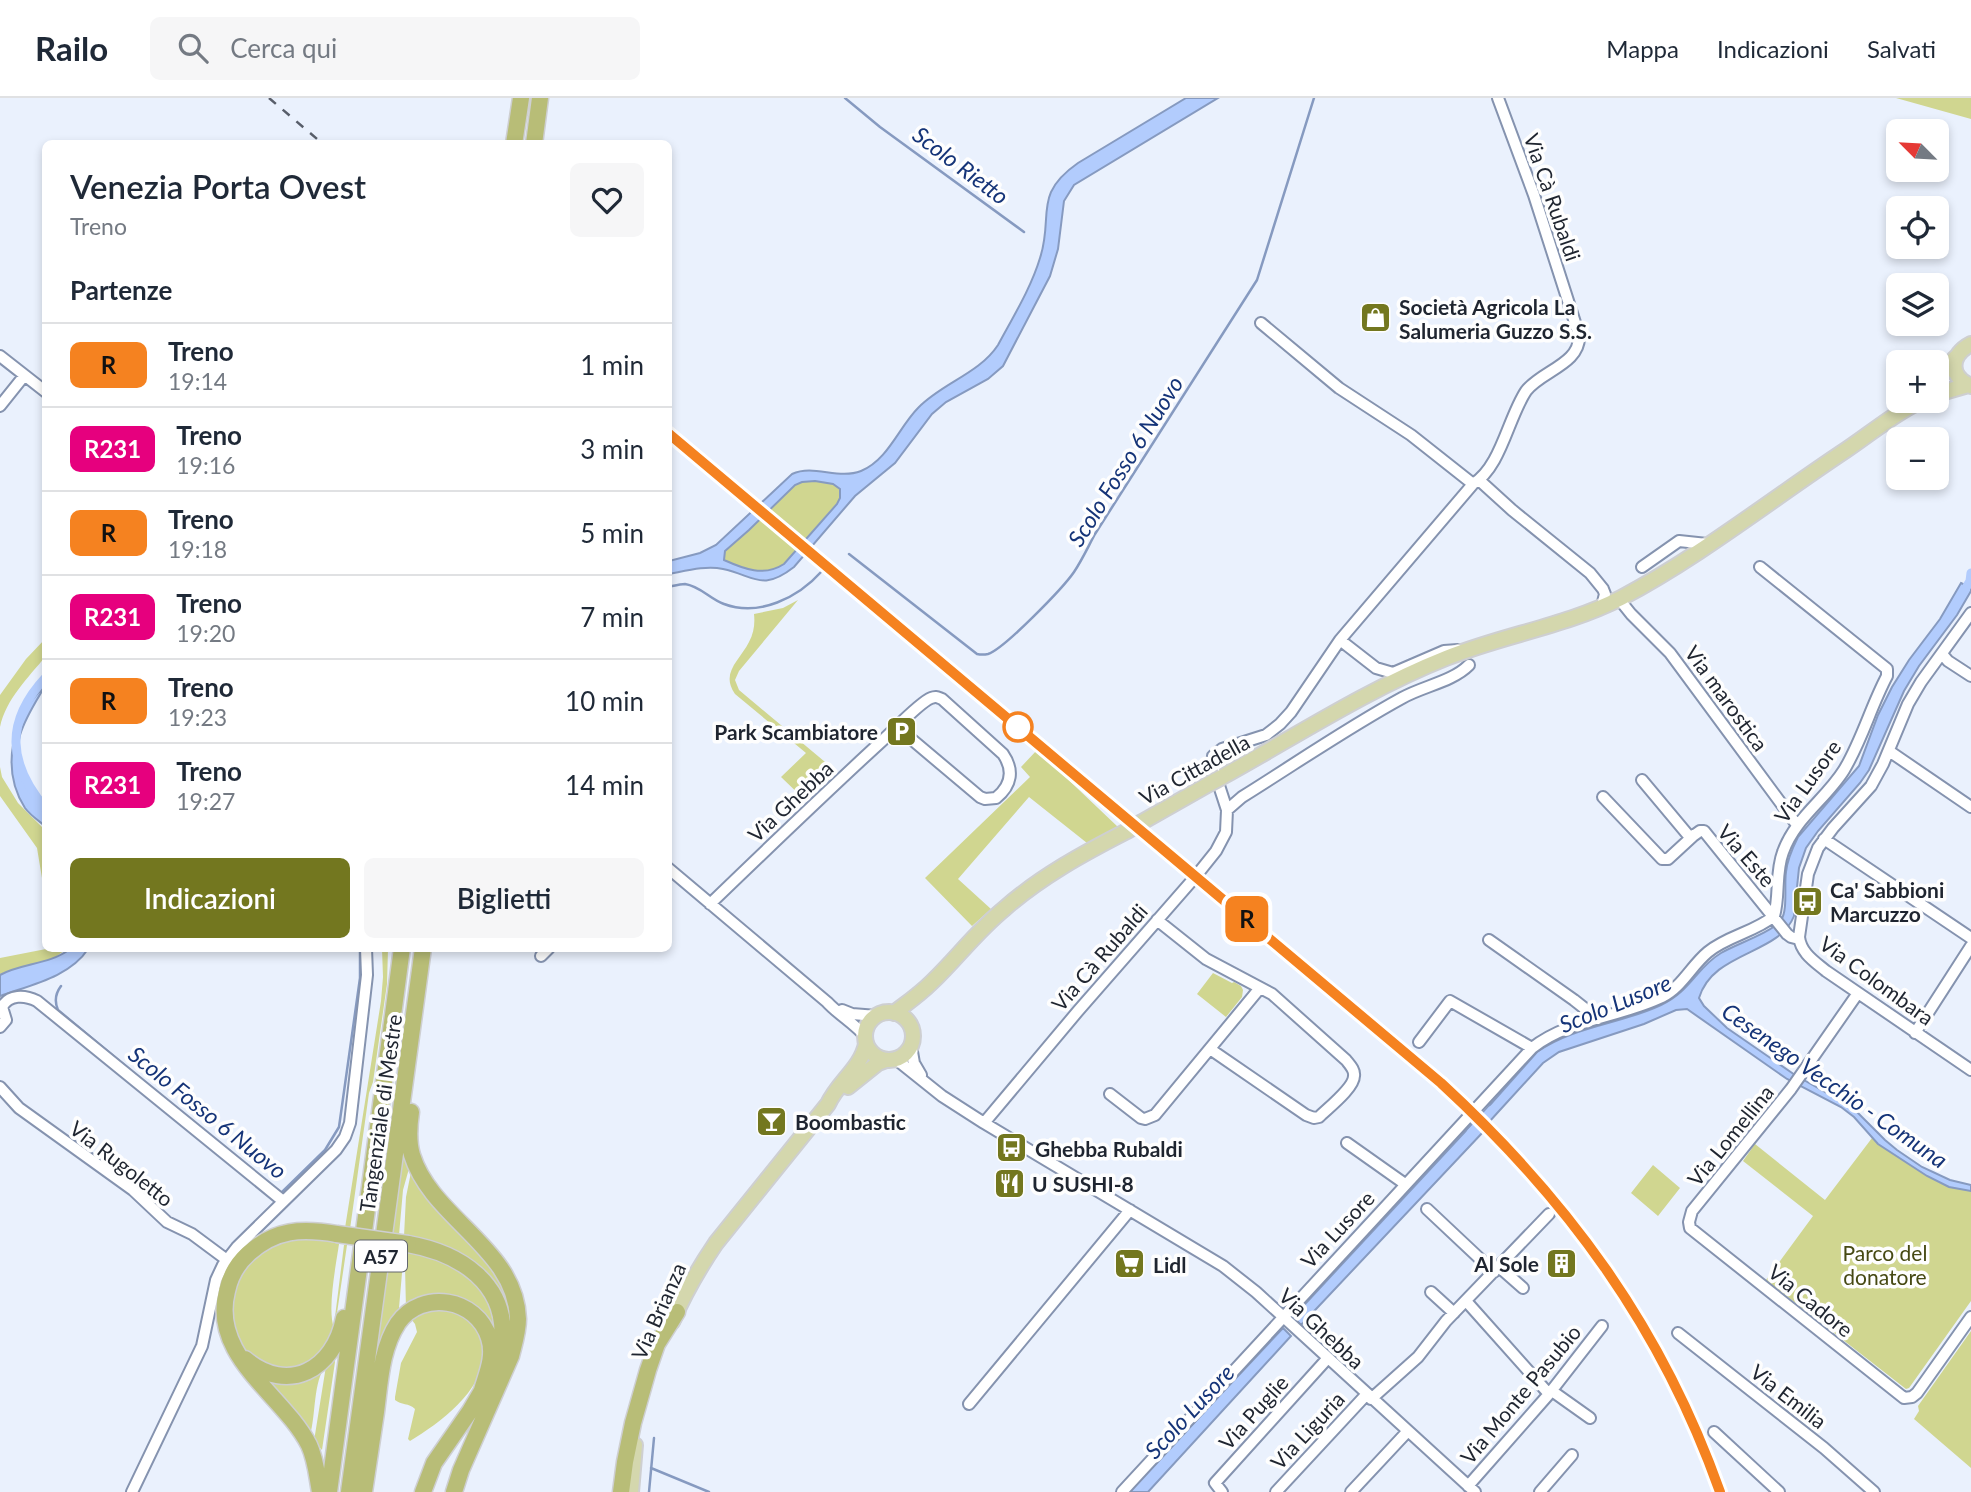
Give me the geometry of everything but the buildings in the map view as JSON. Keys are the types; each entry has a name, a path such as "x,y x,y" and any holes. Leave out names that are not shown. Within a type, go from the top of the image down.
{"highway":[{"path":"515,140 521,98"},
{"path":"535,140 540,98"},
{"name":"Tangenziale di Mestre","path":"329,1492 401,952"},
{"name":"Tangenziale di Mestre","path":"349,1492 422,952"},
{"name":"A57","path":"413,1021 419,1051 409,1126 411,1153 427,1186 502,1269 511,1286 518,1320 516,1338 504,1375 461,1470 454,1492"},
{"name":"A57","path":"320,1492 316,1464 309,1446 299,1429 250,1374 230,1339 224,1320 224,1300 232,1277 244,1257 268,1239 281,1234 312,1230 430,1248 469,1267 484,1281 494,1296 502,1327 489,1407"},
{"name":"A57","path":"238,1353 254,1367 281,1376 295,1376 318,1366 330,1353 340,1334 351,1266 361,1255"},
{"name":"A57","path":"364,1492 383,1358 392,1334 406,1315 424,1305 446,1302 461,1306 480,1320 489,1338 492,1356 482,1390"},
{"path":"621,1492 630,1436 648,1370 657,1344 677,1312"},
{"name":"A57","path":"423,1492 434,1463 482,1390 500,1351"}],"main road":[{"path":"1949,366 1962,349 1971,344"},
{"path":"1955,358 1954,369 1958,378 1970,386"},
{"path":"1949,391 1970,386"},
{"name":"Via Cittadella","path":"894,1013 933,981 976,934 1018,896 1073,860 1414,671 1464,651 1569,619 1619,599 1667,572 1903,413"},
{"name":"Via Cittadella","path":"911,1027 916,1010 933,981"},
{"path":"882,1013 894,1013 901,1015 913,1033 911,1046 905,1055 891,1060 874,1054 866,1040 868,1024 882,1013"},
{"name":"Via Brianza","path":"828,1104 864,1054 866,1040"},
{"name":"Via Brianza","path":"631,1492 636,1438 652,1376 677,1312 700,1266 828,1104 878,1063 891,1060"}],"street":[{"name":"Via Cà Rubaldi","path":"984,1123 1216,851 1226,832 1227,810 1212,764 1213,756 1222,749 1266,735 1291,712 1340,640 1494,458 1526,391 1578,350 1579,335 1534,195 1498,98"},
{"path":"1261,323 1339,388 1476,482 1590,573 1605,594 1602,606"},
{"path":"0,356 42,389"},
{"path":"0,406 24,376"},
{"path":"1642,567 1675,542 1707,544"},
{"path":"1675,542 1681,547 1685,560"},
{"name":"Via Lusore","path":"1122,1492 1532,1048 1556,1032 1663,996 1684,980 1708,952 1775,918 1779,865 1787,843 1797,825 1843,772 1887,676 1887,669 1760,567"},
{"name":"Via marostica","path":"1619,599 1670,653 1797,825"},
{"name":"Via Colombara","path":"1971,613 1908,705 1871,786 1824,838 1813,858 1808,874 1799,939 1807,955 1971,1070"},
{"path":"1340,640 1376,668 1393,673 1450,649 1464,651"},
{"path":"1942,654 1971,676"},
{"path":"1227,810 1242,797 1380,710 1413,691 1459,674 1469,665"},
{"path":"1369,694 1378,681 1376,668"},
{"name":"Via Ghebba","path":"710,904 814,804 899,725 931,698 942,699 1003,754 1011,774 1006,788 996,798 979,797 899,725"},
{"path":"1889,751 1971,807"},
{"name":"Via Este","path":"1642,780 1688,835 1693,836"},
{"name":"Via Este","path":"1603,797 1662,859 1668,859 1693,836 1704,831 1787,933 1799,939"},
{"path":"1824,838 1971,938"},
{"path":"672,871 856,1026 866,1040"},
{"path":"1157,920 1206,959 1272,995 1346,1060 1354,1076 1351,1087 1319,1117 1310,1117 1210,1049"},
{"path":"1489,940 1598,1019"},
{"path":"1915,1033 1971,946"},
{"path":"132,1492 202,1346 216,1280 227,1260 336,1150 348,1131 367,975 366,952"},
{"path":"1110,1094 1141,1118 1155,1115 1260,988"},
{"name":"Via Lomellina","path":"1694,1232 1689,1222 1692,1211 1791,1089 1858,993"},
{"path":"0,1027 6,1020 2,1004 20,996 37,1001 284,1201"},
{"path":"1419,1042 1450,1001 1532,1048"},
{"path":"827,1002 852,1014 877,1016"},
{"name":"Via Ghebba","path":"911,1046 914,1063 932,1088"},
{"name":"Via Ghebba","path":"891,1060 984,1123 1223,1266 1471,1489"},
{"name":"Via Rugoletto","path":"0,1087 19,1108 132,1190 167,1222 192,1234 227,1260"},
{"path":"1347,1143 1405,1184"},
{"path":"1427,1209 1496,1269 1524,1288"},
{"path":"970,1404 1130,1210"},
{"name":"Via Liguria","path":"1276,1492 1369,1397 1418,1357 1454,1313 1549,1214"},
{"name":"Via Cadore","path":"1694,1232 1904,1398 1912,1398 1917,1393 1971,1317"},
{"path":"1431,1292 1454,1313"},
{"path":"1466,1301 1550,1392 1590,1418"},
{"name":"Via Monte Pasubio","path":"1471,1489 1602,1326"},
{"name":"Via Emilia","path":"1678,1333 1824,1448 1874,1492"},
{"name":"Via Puglie","path":"1218,1491 1215,1483 1327,1359"},
{"path":"1354,1491 1407,1432"},
{"path":"1714,1432 1779,1492"},
{"path":"1540,1492 1572,1455"}],"green space":[{"path":"1896,98 1971,98 1971,119"},
{"path":"815,481 833,484 840,489 840,498 784,564 762,571 747,569 724,560 724,551 795,485"},
{"path":"798,600 739,671 735,680 739,690 837,772 806,801 781,777 806,753 735,694 730,680 730,673 752,635 754,614 783,608"},
{"path":"42,642 42,661 12,698 0,727 0,695"},
{"path":"1037,750 1118,827 1087,843 1029,797 958,879 991,909 972,926 925,878 1030,777 1021,767"},
{"path":"0,767 2,777 18,803 42,827 42,878 37,848 0,796"},
{"path":"42,950 42,952 62,952 43,963 0,974 0,958"},
{"path":"382,952 388,952 387,984 350,1229 345,1228 383,977"},
{"path":"1213,973 1234,982 1243,990 1242,997 1226,1017 1197,994"},
{"name":"Parco del donatore","path":"1872,1138 1927,1176 1949,1187 1971,1191 1971,1301 1906,1389 1766,1280 1813,1216 1743,1161 1755,1144 1825,1200"},
{"path":"404,1152 410,1165 403,1190 399,1235 393,1234"},
{"path":"1653,1165 1680,1188 1658,1216 1631,1193"},
{"path":"411,1172 500,1277 511,1308 510,1331 481,1268 450,1248 404,1236 406,1197"},
{"path":"319,1239 339,1244 332,1299 334,1328 323,1351 299,1369 261,1366 240,1344 234,1330 231,1316 235,1286 250,1261 269,1248 289,1241"},
{"path":"344,1245 347,1245 336,1320 335,1317"},
{"path":"390,1251 400,1252 400,1314 376,1360"},
{"path":"407,1252 442,1262 470,1279 489,1306 494,1342 473,1311 406,1309"},
{"path":"428,1307 457,1313 474,1325 483,1349 482,1365 466,1396 439,1422 410,1441 408,1439 415,1409 397,1402 395,1397 401,1363 417,1332 408,1315"},
{"name":"Parco del donatore","path":"1971,1331 1971,1468 1914,1419 1919,1411 1918,1406"},
{"path":"334,1359 322,1450 314,1441 326,1366 319,1380 310,1435 259,1374 268,1377"}],"water":[{"path":"1186,98 1218,98 1074,185 1064,201 1058,249 1050,276 1003,366 988,379 946,402 932,414 895,463 855,496 794,567 783,575 766,580 716,568 672,573 672,560 700,553 716,545 792,474 809,471 844,474 861,471 870,466 886,451 918,408 990,355 1027,291 1044,243 1049,196 1064,175 1078,163","holes":["815,481 833,484 840,489 837,504 784,564 762,571 747,569 724,560 725,551 795,485"]},
{"path":"1961,583 1971,588 1971,591 1904,691 1869,770 1806,848 1799,868 1794,916 1786,929 1775,939 1718,971 1706,983 1699,998 1727,1028 1795,1075 1848,1105 1897,1150 1922,1167 1950,1180 1971,1185 1971,1191 1949,1187 1927,1176 1878,1144 1854,1117 1841,1107 1787,1079 1687,1009 1676,1010 1644,1024 1559,1052 1543,1063 1489,1122 1481,1115 1537,1052 1566,1036 1661,1005 1680,993 1712,959 1770,929 1781,920 1787,863 1798,837 1859,766 1878,715 1892,687 1940,619"},
{"path":"42,689 22,730 17,753 23,778 42,806 42,823 25,808 13,777 13,744 24,712"},
{"path":"86,952 71,967 60,973 0,996 0,975 62,954"},
{"path":"1474,1122 1484,1131 1301,1325 1293,1317"},
{"path":"1283,1328 1291,1336 1148,1492 1129,1492"}],"waterway":[{"name":"Scolo Rietto","path":"845,98 880,127 1024,232"},
{"name":"Scolo Fosso 6 Nuovo","path":"849,554 977,654 988,654 996,650 1033,617 1074,572 1095,534 1257,280 1314,98"},
{"name":"Scolo Fosso 6 Nuovo","path":"672,586 690,585 724,604 751,608 790,597 822,571"},
{"name":"Scolo Lusore","path":"1961,596 1970,581 1971,573"},
{"path":"42,682 23,710 16,743 24,776 42,804"},
{"name":"Scolo Fosso 6 Nuovo","path":"280,1194 325,1150 339,1127 360,978 360,952"},
{"name":"Scolo Fosso 6 Nuovo","path":"61,986 56,998 58,1010 129,1069"},
{"name":"Scolo Lusore","path":"1471,1133 1492,1110"},
{"path":"649,1492 654,1438"},
{"path":"651,1468 709,1492"}],"railway":[{"path":"269,98 318,140"},
{"path":"672,436 1441,1083 1501,1140 1565,1212 1643,1326 1685,1407 1720,1492"}],"train":[{"name":"R","path":"672,436 1441,1083 1490,1128 1534,1175 1613,1278 1677,1390 1704,1448 1720,1492"}],"place":[{"name":"Società Agricola La Salumeria Guzzo S.S.","path":"1376,318"},
{"name":"Park Scambiatore","path":"901,731"},
{"name":"Ca' Sabbioni Marcuzzo","path":"1807,901"},
{"name":"Boombastic","path":"772,1121"},
{"name":"Ghebba Rubaldi","path":"1012,1148"},
{"name":"U SUSHI-8","path":"1009,1183"},
{"name":"Al Sole","path":"1562,1263"},
{"name":"Lidl","path":"1130,1264"}],"water label":[{"name":"Cesenego Vecchio - Comuna","path":"1835,1085"}]}
